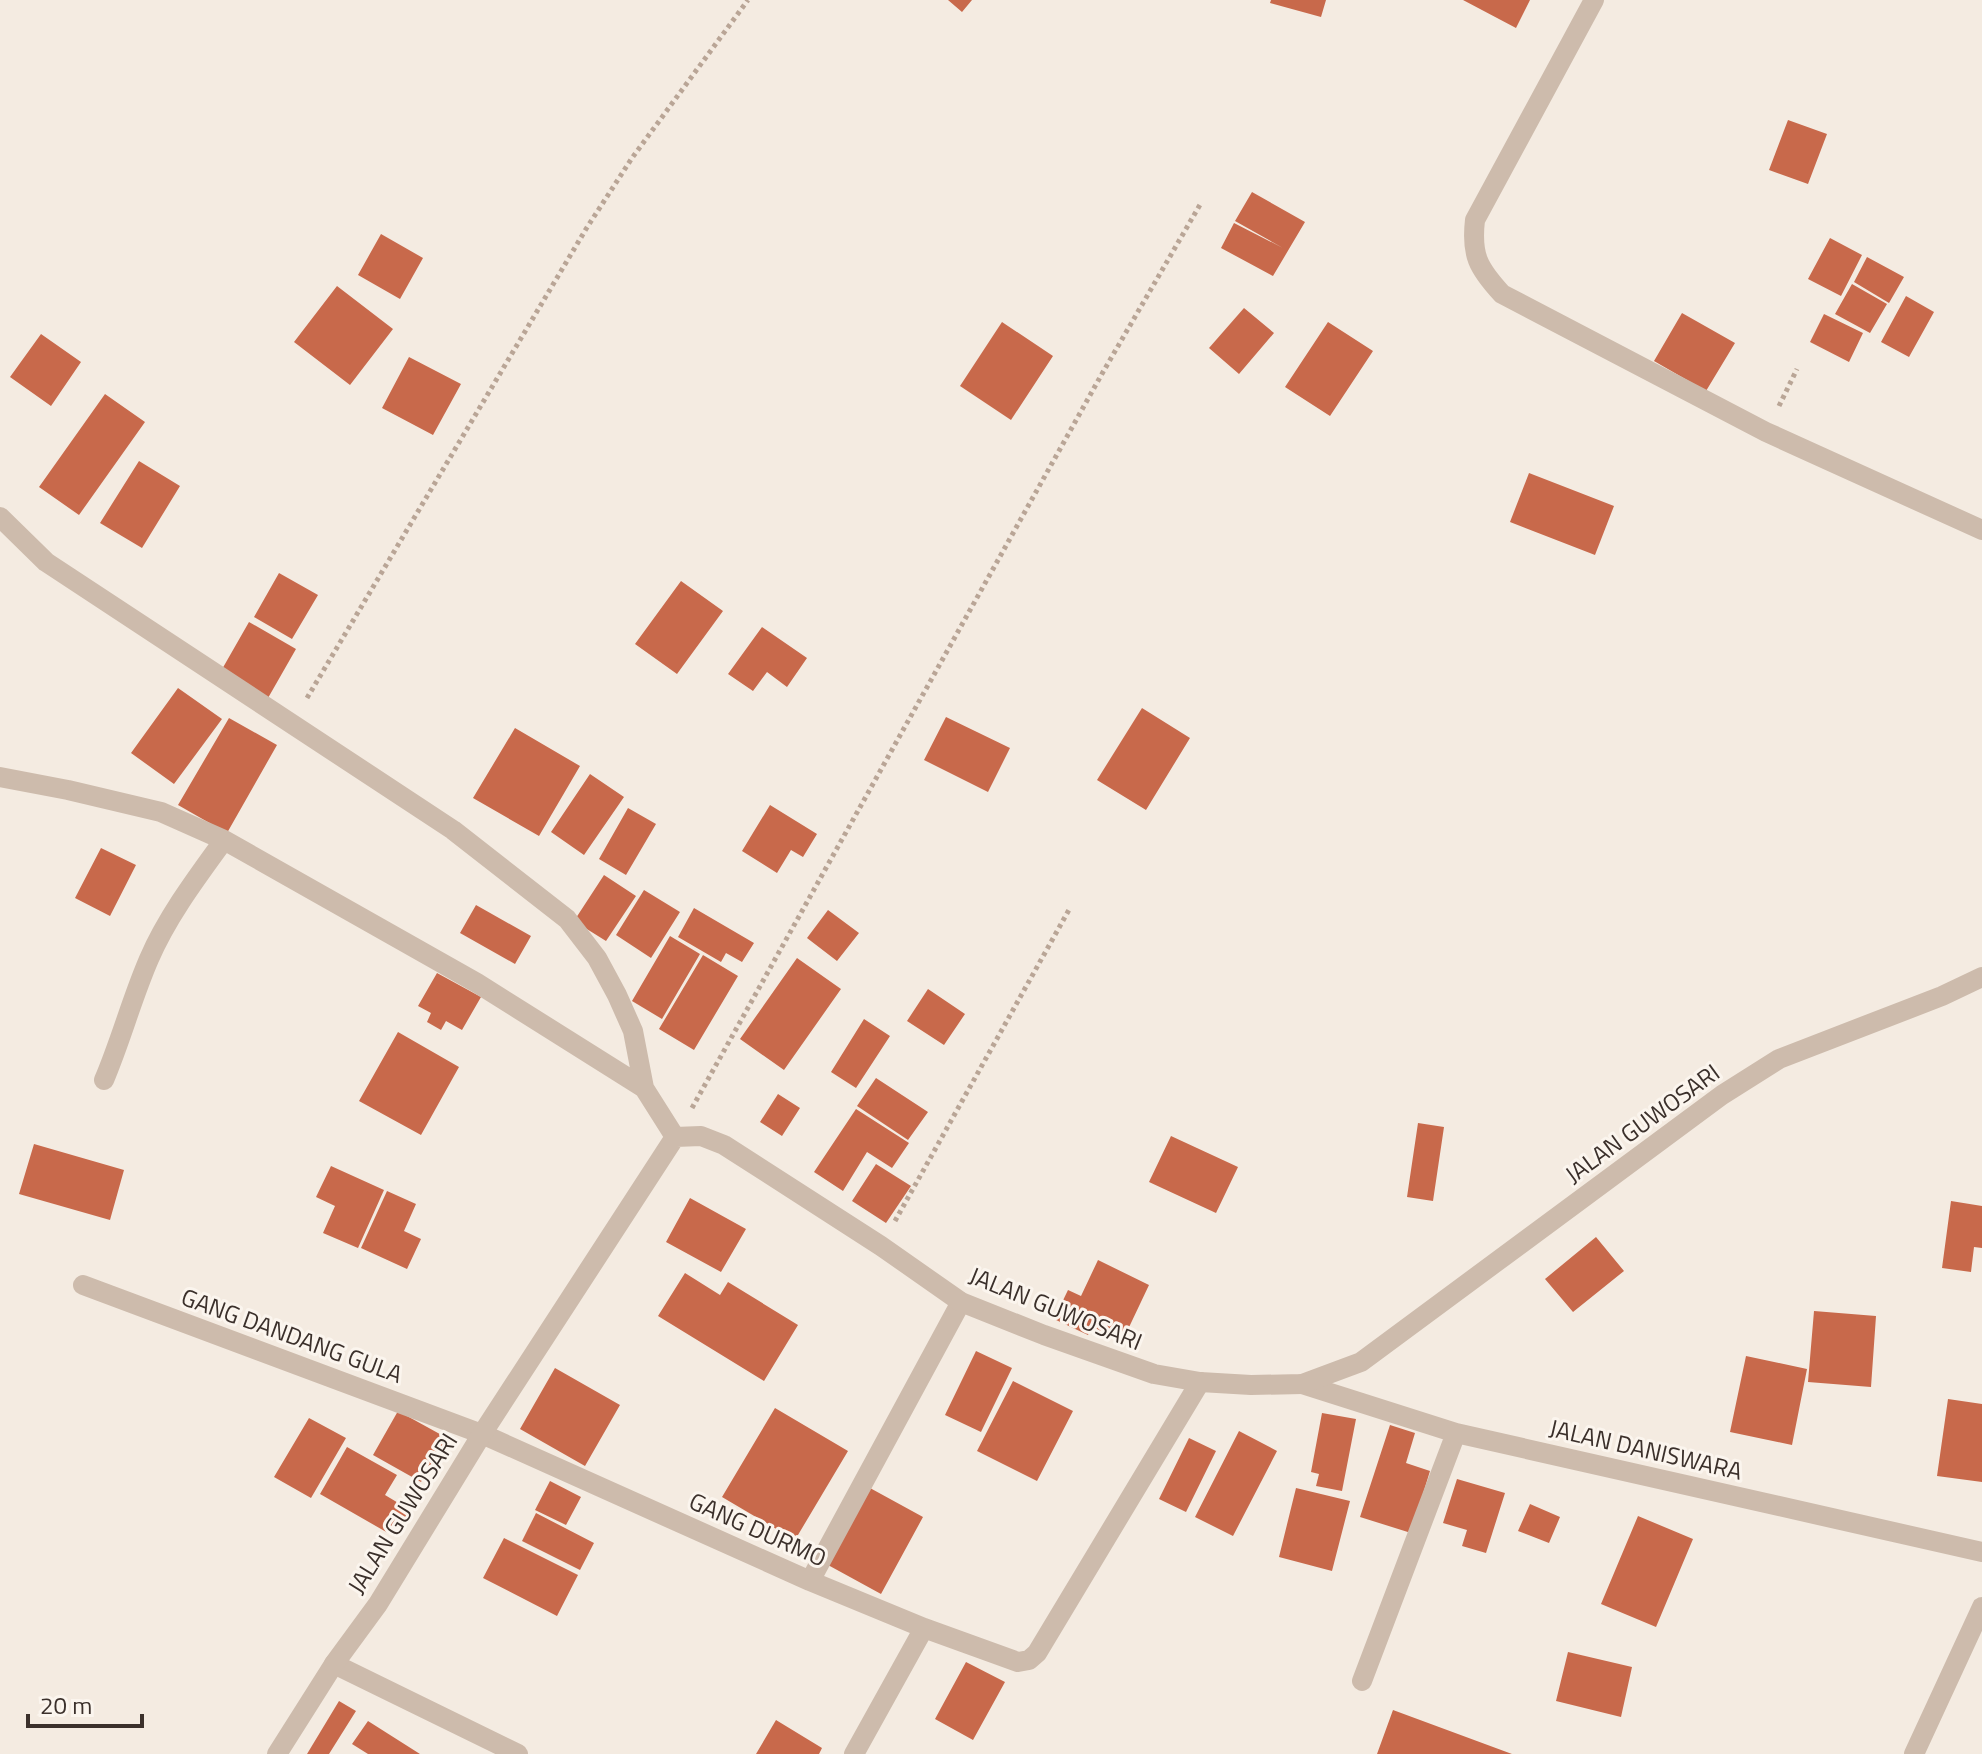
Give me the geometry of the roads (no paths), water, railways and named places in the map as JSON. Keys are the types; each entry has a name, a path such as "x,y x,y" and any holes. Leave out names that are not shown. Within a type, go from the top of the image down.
{"street":[{"path":"1594,0 1475,220 1472,245 1483,274 1502,294 1766,432 1982,530"},
{"path":"0,517 46,562 453,830 567,919 597,958 617,995 633,1031 644,1088 675,1137"},
{"path":"0,777 161,812 224,840 477,983 644,1088"},
{"path":"104,1080 149,958 191,884 224,840"},
{"name":"JALAN GUWOSARI","path":"277,1754 334,1664 378,1604 482,1434 675,1137 701,1136 724,1145 881,1246 961,1302 1044,1335 1154,1374 1200,1382 1302,1384 1361,1362 1722,1095 1779,1059 1927,1002 1982,977"},
{"name":"GANG DANDANG GULA","path":"83,1285 482,1434"},
{"path":"810,1581 961,1302"},
{"name":"GANG DURMO","path":"482,1434 810,1581 924,1628 1018,1662 1029,1660 1037,1653 1200,1382"},
{"name":"JALAN DANISWARA","path":"1302,1384 1456,1433 1982,1552"},
{"path":"1362,1681 1456,1433"},
{"path":"1914,1754 1982,1607"},
{"path":"854,1754 924,1628"},
{"path":"334,1664 518,1754"}]}
